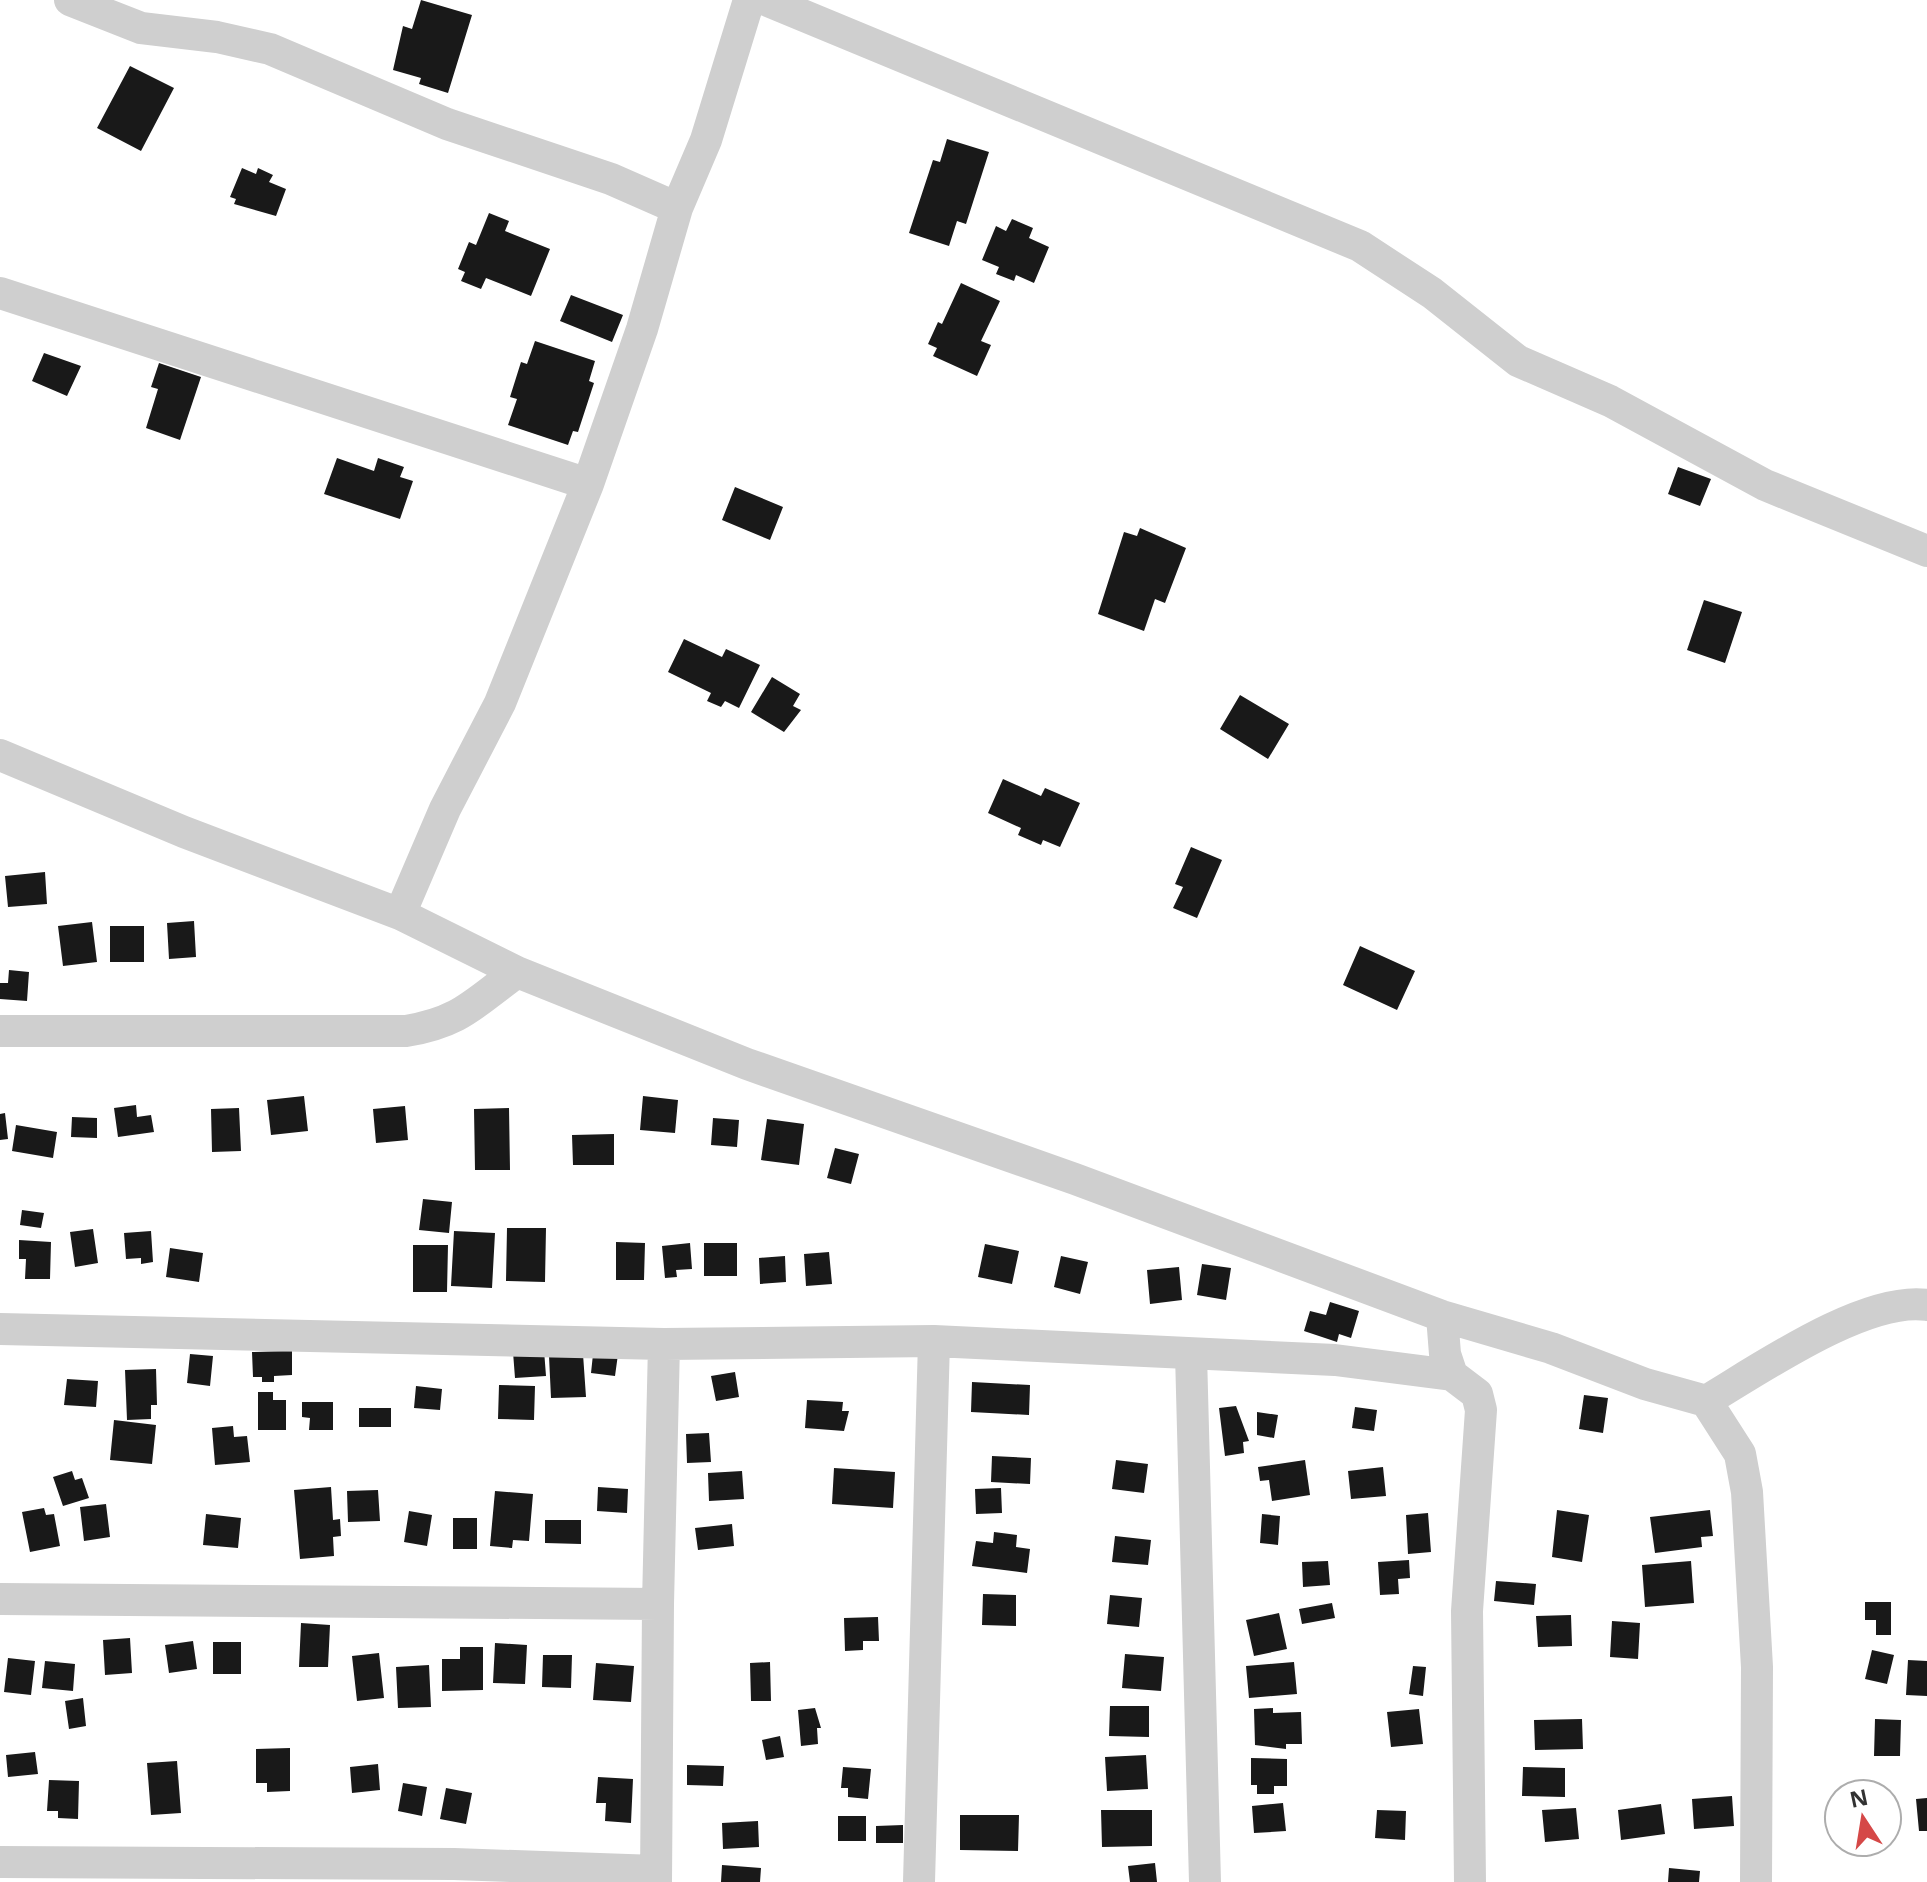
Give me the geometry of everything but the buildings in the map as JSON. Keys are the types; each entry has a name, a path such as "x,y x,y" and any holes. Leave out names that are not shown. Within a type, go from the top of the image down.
{"street":[{"path":"70,0 141,28 217,37 270,49 447,124 611,179 677,208"},
{"path":"400,914 445,809 500,703 588,484 642,329 677,208 706,140 749,0"},
{"path":"766,0 1360,246 1432,293 1518,361 1610,401 1765,485 1927,551"},
{"path":"0,293 588,484"},
{"path":"0,755 184,832 400,914 517,972 747,1064 1075,1179 1442,1316 1551,1348 1645,1384 1706,1401 1740,1454 1747,1492 1757,1667 1756,1882"},
{"path":"0,1031 406,1031 438,1026 466,1013 517,972"},
{"path":"1706,1401 1787,1352 1851,1320 1908,1302 1927,1305"},
{"path":"1442,1316 1445,1354 1452,1375"},
{"path":"0,1329 664,1344 934,1341 1335,1360 1452,1375 1477,1394 1481,1410 1467,1611 1470,1882"},
{"path":"919,1882 934,1341"},
{"path":"0,1862 454,1864 656,1876 664,1344"},
{"path":"1191,1354 1205,1882"},
{"path":"0,1599 658,1604"}]}
